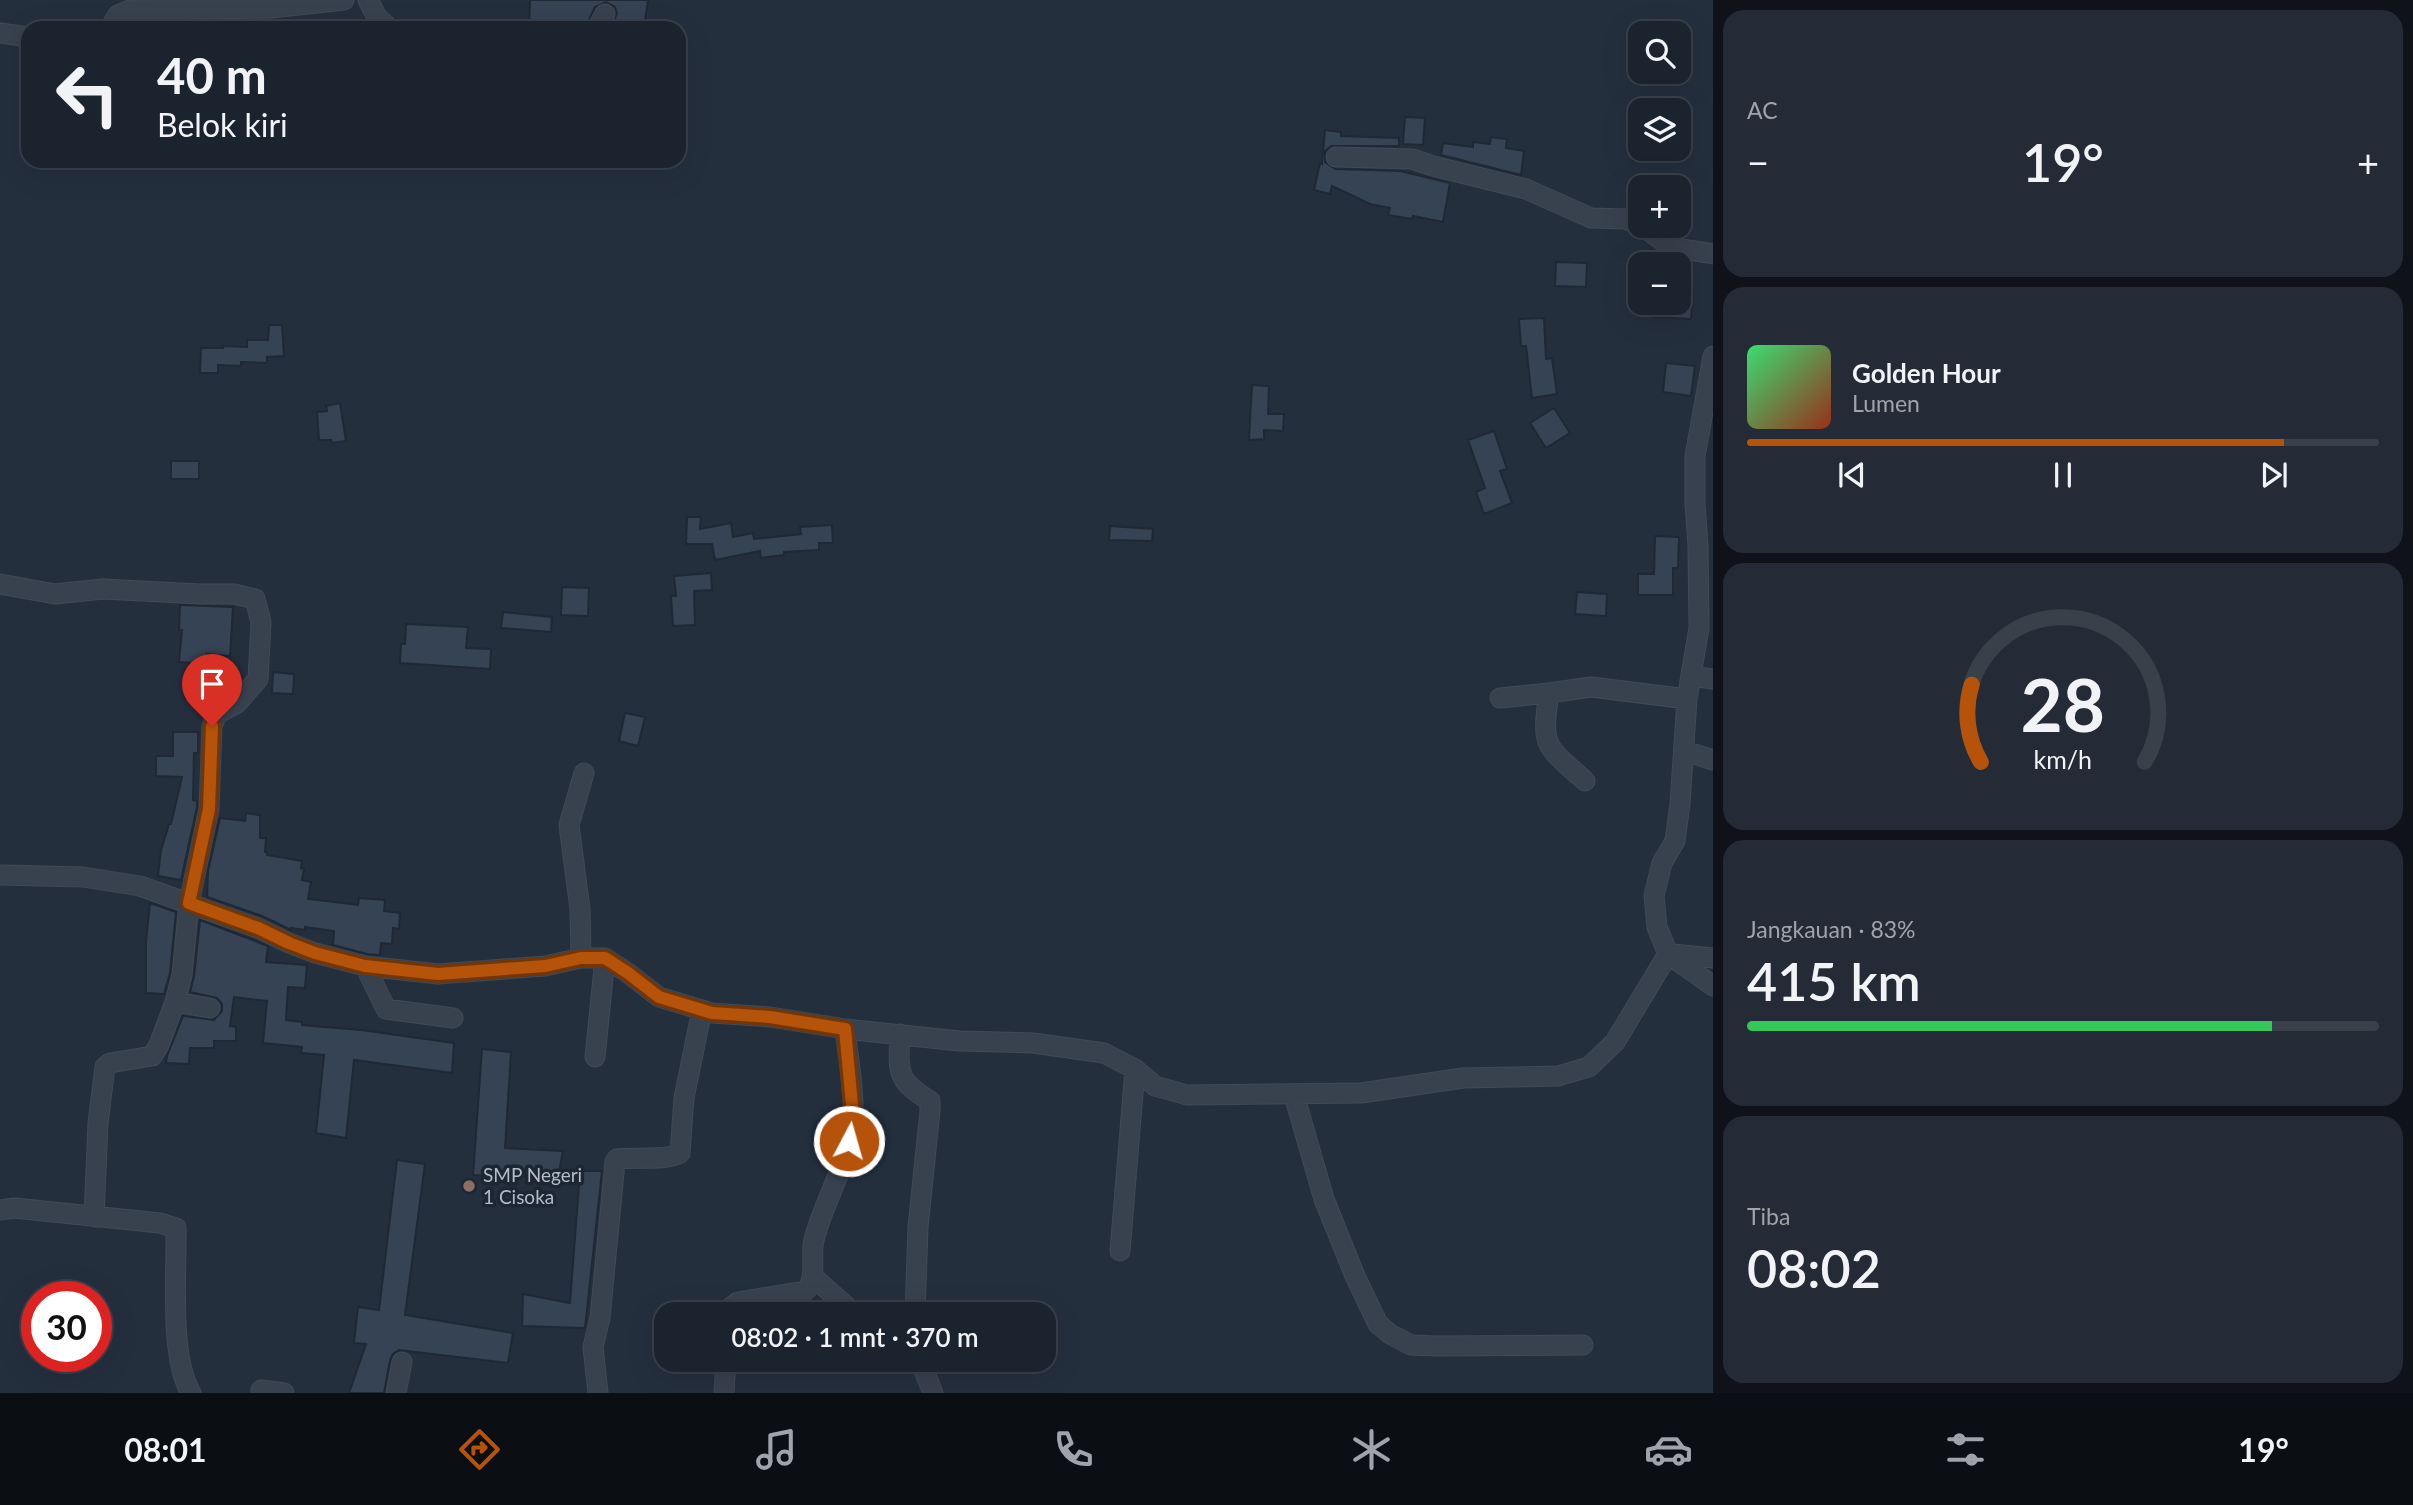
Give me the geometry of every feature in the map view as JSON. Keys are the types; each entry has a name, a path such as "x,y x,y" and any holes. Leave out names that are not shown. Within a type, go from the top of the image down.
{"street":[{"path":"114,21 118,15 130,10 271,8 344,0"},
{"path":"368,0 381,21"},
{"path":"0,33 21,36"},
{"path":"1336,157 1412,159 1526,189 1591,218 1628,220"},
{"path":"1659,238 1671,247 1713,254"},
{"path":"1713,356 1695,456 1699,628 1687,699 1685,751 1675,841 1662,863 1654,896 1657,927 1668,954 1713,986"},
{"path":"0,584 55,594 103,589 234,594 255,599 261,622 258,679 237,703 217,713 212,726 209,809 189,903 183,975 175,1003 152,1056 110,1063 105,1068 98,1123 94,1217"},
{"path":"1691,676 1713,679"},
{"path":"1500,698 1591,687 1687,699"},
{"path":"1549,693 1544,730 1547,741 1554,754 1585,781"},
{"path":"1685,751 1713,760"},
{"path":"581,958 580,909 569,825 584,773"},
{"path":"0,875 93,878 140,886 258,928 306,950 365,966 438,974 545,966 581,958 605,958 659,997 702,1010 845,1029 959,1041 1033,1043 1104,1053 1135,1069 1155,1086 1187,1095 1361,1093 1463,1078 1558,1076 1589,1067 1615,1042 1668,954"},
{"path":"1668,954 1713,958"},
{"path":"595,1057 605,958"},
{"path":"365,966 386,1009 453,1018"},
{"path":"175,1003 209,1007"},
{"path":"598,1393 593,1347 600,1318 615,1162 617,1159 632,1157 673,1157 680,1153 684,1098 702,1010"},
{"path":"738,1302 805,1291 811,1283 812,1246 849,1141 853,1116 845,1029"},
{"path":"900,1034 899,1065 906,1086 930,1101 918,1227 915,1302"},
{"path":"1120,1251 1135,1069"},
{"path":"1294,1095 1324,1199 1378,1324 1411,1345 1583,1345"},
{"path":"0,1210 14,1208 160,1223 176,1228 179,1361 191,1393"},
{"path":"812,1276 841,1302"},
{"path":"396,1393 402,1362"},
{"path":"724,1393 725,1372"},
{"path":"925,1372 933,1393"},
{"path":"261,1390 285,1393"}],"building":[{"path":"530,0 648,0 645,21 614,21 617,13 615,7 606,2 595,7 588,21 529,21"},
{"path":"1405,117 1425,118 1423,145 1403,144"},
{"path":"1325,130 1341,132 1341,136 1399,138 1399,146 1331,146 1325,151 1325,162 1335,169 1400,171 1450,183 1443,222 1413,216 1412,219 1388,215 1390,208 1370,204 1332,186 1330,194 1314,190 1320,163 1322,164"},
{"path":"1491,137 1507,139 1506,148 1524,151 1521,175 1441,155 1443,143 1473,147 1473,142 1490,144"},
{"path":"1556,262 1587,263 1586,287 1555,286"},
{"path":"1693,296 1691,319 1653,317 1691,315"},
{"path":"1544,318 1546,359 1552,358 1557,394 1532,398 1526,346 1521,346 1519,319"},
{"path":"269,325 282,325 284,356 267,357 267,363 218,365 218,373 200,373 201,348 247,347 247,340 268,340"},
{"path":"1666,363 1695,366 1691,396 1663,392"},
{"path":"1252,385 1269,386 1268,414 1284,414 1283,431 1264,430 1264,439 1249,440"},
{"path":"340,403 346,441 332,443 331,440 319,440 317,412 327,411 326,406"},
{"path":"1554,408 1570,433 1546,448 1530,423"},
{"path":"1494,431 1507,469 1500,471 1512,503 1484,514 1476,492 1485,488 1468,440"},
{"path":"171,461 199,461 199,479 171,479"},
{"path":"687,517 701,517 700,529 731,523 733,537 753,533 754,539 801,534 800,527 832,525 833,543 819,543 819,550 784,552 784,555 761,558 760,551 715,560 712,544 686,544"},
{"path":"1110,526 1153,529 1152,541 1109,540"},
{"path":"1655,536 1679,537 1678,568 1673,568 1673,595 1638,595 1638,574 1654,574"},
{"path":"711,573 712,590 694,591 695,625 673,626 671,596 676,596 674,576"},
{"path":"562,587 589,588 588,616 561,615"},
{"path":"1577,592 1607,594 1606,616 1575,614"},
{"path":"180,605 233,607 230,656 206,654 205,664 179,662 182,630 179,630"},
{"path":"503,612 552,617 551,632 501,628"},
{"path":"406,624 468,627 466,648 491,649 490,669 400,663"},
{"path":"273,672 294,674 293,694 272,693"},
{"path":"625,713 645,717 638,746 619,741"},
{"path":"173,732 198,732 198,753 194,753 193,800 197,801 197,807 181,880 158,876 161,850 171,824 182,777 156,776 156,756 173,756"},
{"path":"246,813 260,815 260,838 266,838 267,855 302,861 302,880 311,882 308,899 358,905 359,898 385,900 384,911 400,913 399,929 393,928 392,944 381,943 380,955 367,954 333,945 334,931 305,927 305,930 291,930 262,916 207,897 208,871 220,818 245,821"},
{"path":"150,903 176,912 170,973 164,994 146,993 146,941"},
{"path":"200,920 268,946 266,962 307,965 305,988 288,987 286,1020 302,1022 302,1025 454,1043 452,1073 354,1060 346,1138 316,1133 324,1055 301,1053 302,1047 263,1043 267,1001 234,997 230,1026 236,1027 236,1041 214,1041 214,1048 190,1048 189,1064 166,1063 183,1016 214,1020 222,1011 222,1004 217,998 190,992"},
{"path":"482,1049 511,1052 505,1148 563,1151 558,1178 473,1175"},
{"path":"397,1160 425,1164 405,1315 513,1333 508,1363 399,1350 390,1360 384,1393 349,1393 366,1344 354,1343 358,1307 379,1310"},
{"path":"580,1171 602,1171 585,1328 522,1326 523,1294 570,1303"}],"place":[{"name":"SMP Negeri 1 Cisoka","path":"469,1186"}],"route":[{"path":"212,726 209,809 189,903 258,928 315,953 365,966 438,974 545,966 581,958 605,958 659,997 712,1013 770,1017 845,1029 853,1116 849,1141"}]}
